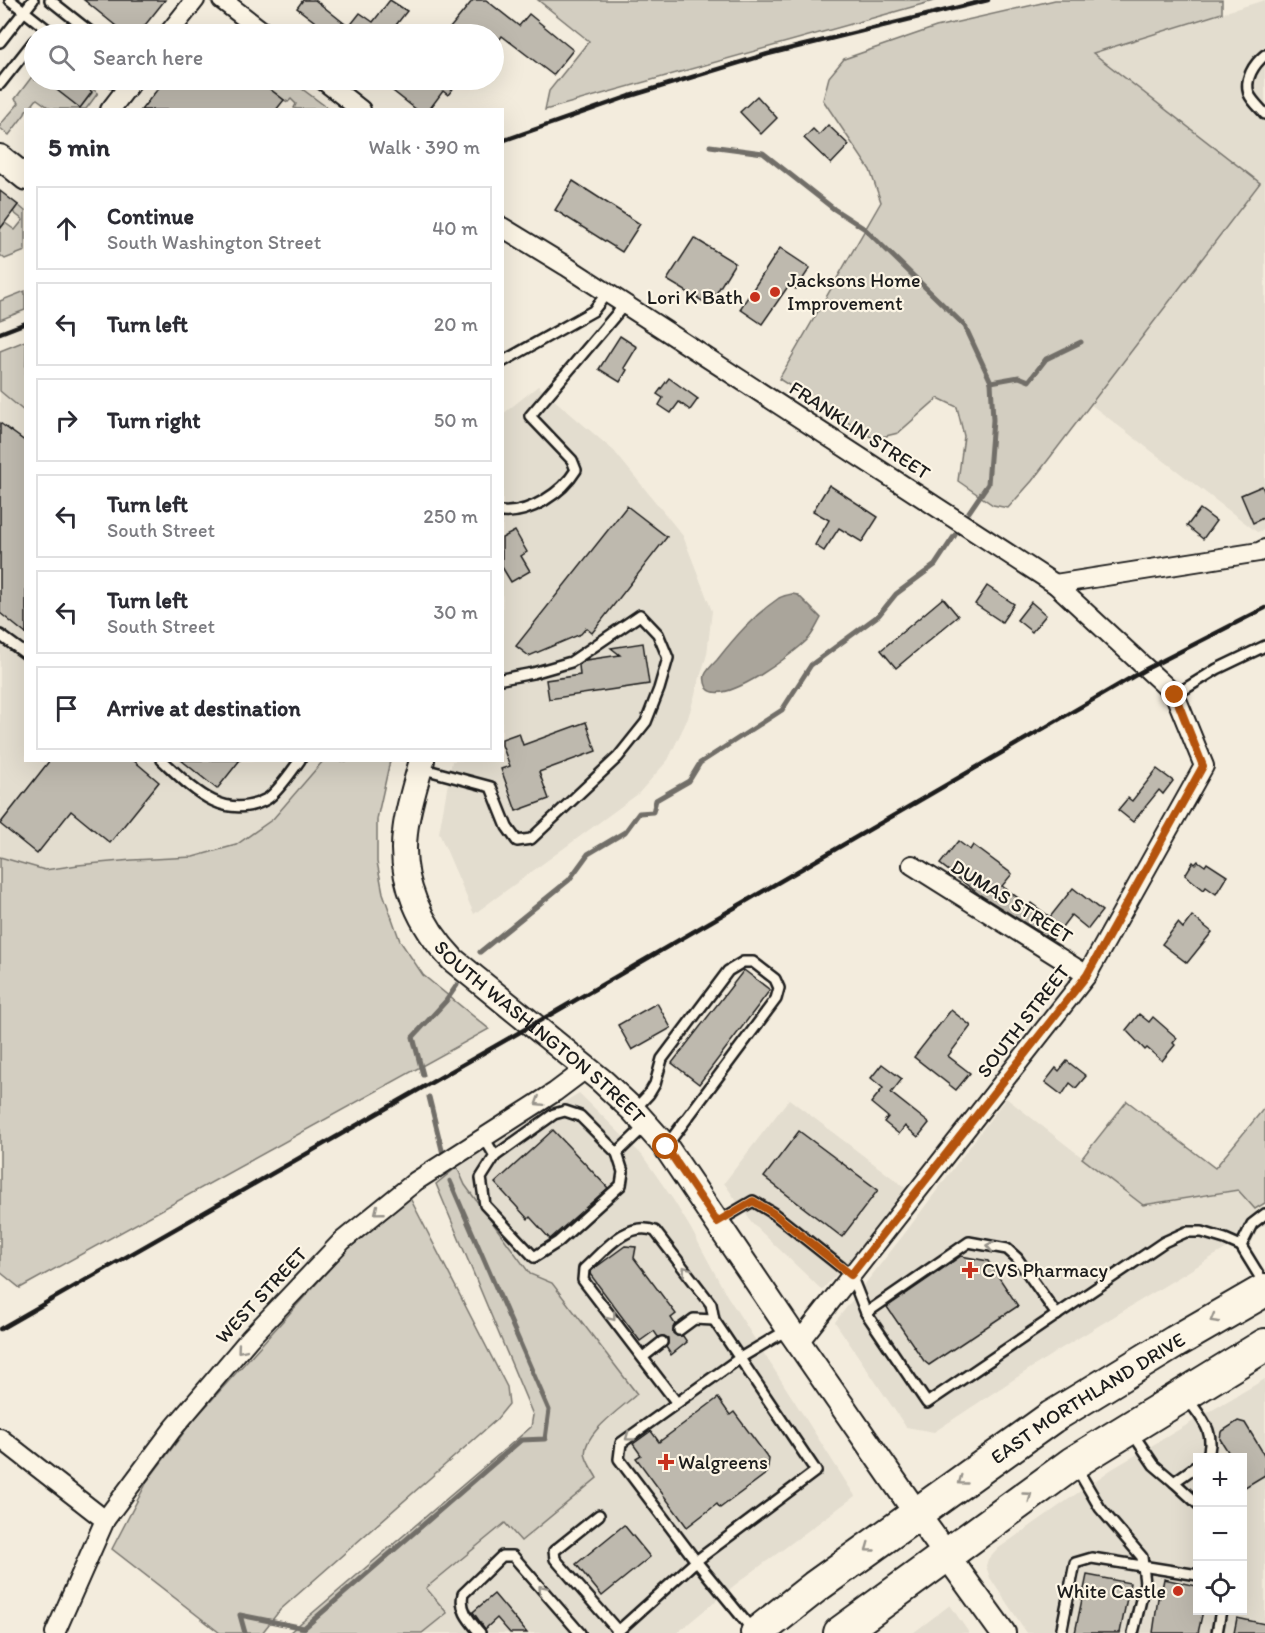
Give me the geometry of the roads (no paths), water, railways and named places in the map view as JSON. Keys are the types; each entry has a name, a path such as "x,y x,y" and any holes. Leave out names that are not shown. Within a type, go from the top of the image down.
{"highway":[{"name":"EAST MORTHLAND DRIVE","path":"756,1633 815,1587 1052,1417 1174,1342 1265,1290"},
{"path":"840,1633 1073,1463 1265,1345"}],"main road":[{"path":"0,157 24,176"},
{"name":"SOUTH WASHINGTON STREET","path":"421,764 405,833 404,851 409,884 425,925 433,938 453,960 587,1068 640,1117 666,1147 917,1514 1003,1633"}],"street":[{"path":"176,24 195,0"},
{"path":"222,0 253,24"},
{"path":"111,108 120,90"},
{"path":"334,90 352,107"},
{"name":"FRANKLIN STREET","path":"504,228 625,304 1056,584 1175,695"},
{"path":"1056,584 1259,552 1265,549"},
{"name":"SOUTH STREET","path":"794,1336 851,1275 1087,975 1203,766 1175,695"},
{"name":"DUMAS STREET","path":"912,865 1087,975"},
{"name":"WEST STREET","path":"55,1633 105,1520 172,1430 250,1338 342,1241 416,1181 555,1092 587,1068"},
{"path":"0,1438 105,1520"}],"lane":[{"path":"10,0 36,24"},
{"path":"0,42 33,0"},
{"path":"50,0 80,24"},
{"path":"0,84 24,54"},
{"path":"1265,55 1256,62 1248,78 1249,94 1265,114"},
{"path":"504,361 593,311 607,293"},
{"path":"504,512 511,513 538,506 571,478 576,470 572,460 530,416 625,304"},
{"path":"421,764 491,787 507,826 517,841 531,839 618,757 646,722 668,658 658,634 640,615 571,662 504,679"},
{"path":"0,635 24,653"},
{"path":"1175,695 1217,669 1265,646"},
{"path":"164,762 197,792 213,802 232,807 252,805 268,798 298,762"},
{"path":"617,1154 640,1117 655,1084 662,1059 729,971 743,962 753,962 775,979 779,988 776,999 666,1147"},
{"path":"566,1111 580,1116 617,1154 623,1172 621,1185 558,1242 534,1257 485,1205 481,1178 495,1156 554,1114 566,1111"},
{"path":"483,1136 495,1156"},
{"path":"717,1222 753,1201 773,1213 851,1275 866,1313 927,1403 1164,1242 1186,1232 1202,1232 1241,1246 1265,1285"},
{"path":"1241,1246 1252,1224 1265,1214"},
{"path":"599,1515 554,1551 555,1559 617,1632 696,1561 816,1471 714,1320 711,1304 655,1231 645,1227 627,1232 584,1269 583,1280 677,1403"},
{"path":"866,1313 969,1242 1007,1249 1017,1257 1057,1315"},
{"path":"679,1330 694,1319 714,1320"},
{"path":"756,1633 696,1561 619,1459 621,1443 740,1358 794,1336"},
{"path":"643,1357 662,1342"},
{"path":"1184,1394 1211,1436 1209,1453"},
{"path":"1129,1428 1154,1465 1193,1500"},
{"path":"1073,1463 1100,1508 1142,1557 1145,1583 1133,1633"},
{"path":"1174,1482 1193,1468"},
{"path":"480,1633 463,1611 463,1594 502,1556 513,1556 580,1633"},
{"path":"1060,1633 1075,1563 1092,1558 1193,1574"},
{"path":"1217,1633 1220,1615"}],"waterway":[{"path":"710,146 763,153 834,209 865,229 965,326 991,382 993,420 988,484 969,512"},
{"path":"991,382 1019,377 1029,381 1046,359 1081,342"},
{"path":"480,952 569,880 588,854 625,832 639,813 653,812 656,800 689,781 700,763 782,710 811,665 879,615 896,594 935,565 955,535"},
{"path":"423,1075 413,1037 446,1001 457,985"},
{"path":"429,1097 443,1154"},
{"path":"245,1633 240,1615 304,1628 521,1440 545,1439 549,1410 450,1181"}],"railway":[{"path":"504,140 630,96 768,54 988,0"},
{"path":"0,333 24,324"},
{"path":"0,1329 555,1012 1146,669 1265,608"}],"place":[{"name":"Jacksons Home Improvement","path":"775,292"},
{"name":"Lori K Bath","path":"755,297"},
{"name":"CVS Pharmacy","path":"970,1270"},
{"name":"Walgreens","path":"666,1462"},
{"name":"White Castle","path":"1178,1591"}]}
